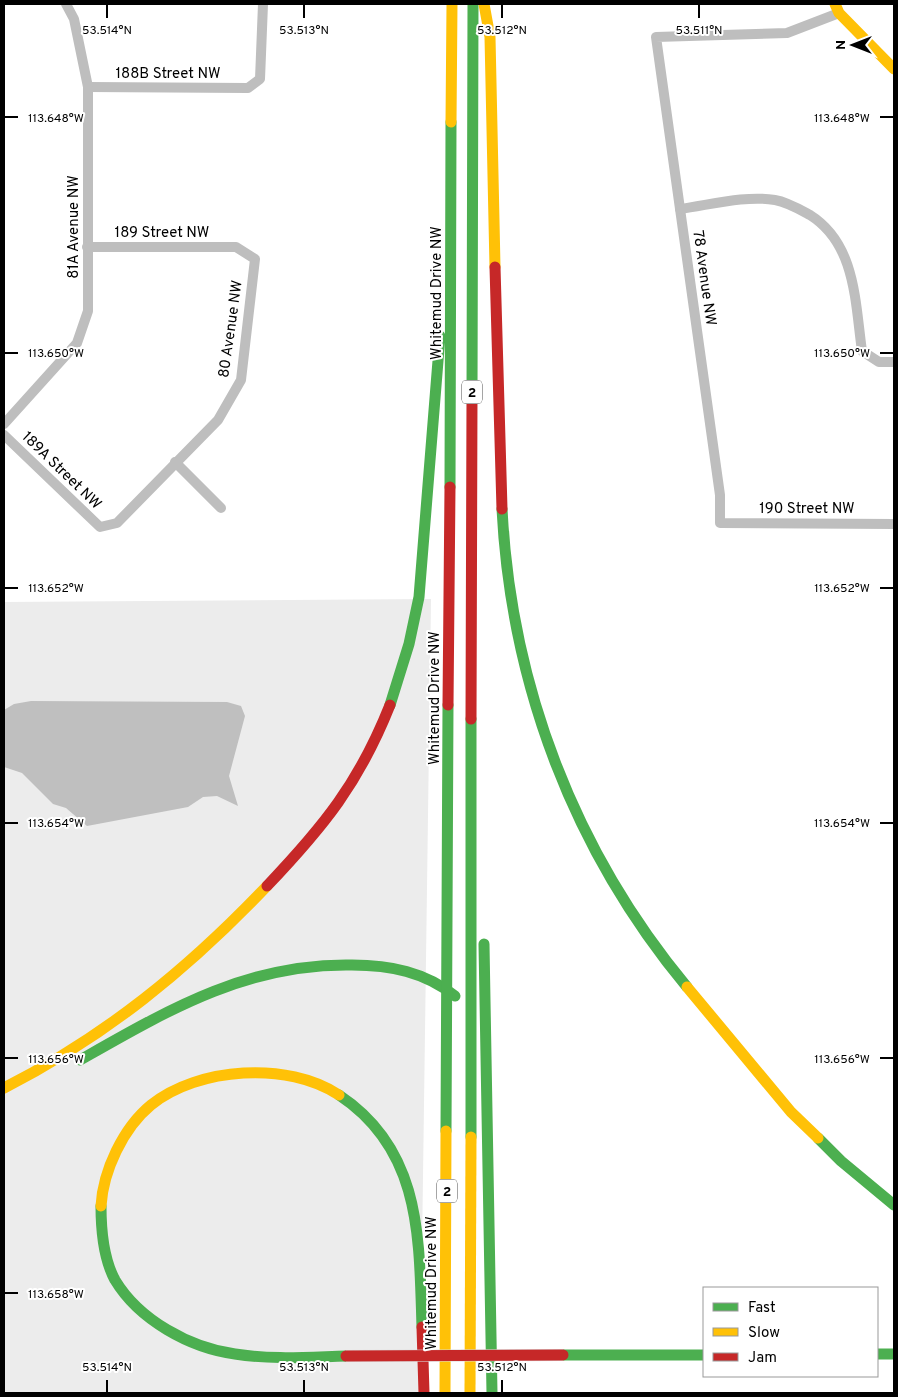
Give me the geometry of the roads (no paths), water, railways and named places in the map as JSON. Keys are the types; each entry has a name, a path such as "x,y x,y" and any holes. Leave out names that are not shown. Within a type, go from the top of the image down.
{"main road":[{"name":"Whitemud Drive NW","path":"445,1393 452,4"},
{"name":"2","path":"472,779 473,4"},
{"path":"484,4 490,37 498,434 503,533 512,613 523,666 552,758 578,819 595,851 617,890 658,952 791,1112 840,1161 894,1204"},
{"path":"837,8 894,68"},
{"path":"4,1088 33,1074 125,1017 183,968 252,903 314,837 354,781 384,718 414,624 424,550 452,151"},
{"path":"472,779 483,901"},
{"path":"472,779 472,1014"},
{"path":"484,930 492,1393"},
{"path":"72,1064 168,1010 221,985 275,969 350,964 401,968 427,976 448,990 472,1014"},
{"name":"2","path":"470,1393 472,1014"},
{"path":"424,1393 422,1356 418,1249 410,1192 399,1162 379,1127 362,1110 337,1092 305,1078 271,1072 240,1072 217,1074 187,1084 142,1114 126,1130 114,1150 104,1174 98,1201 99,1233 106,1261 117,1283 131,1303 150,1320 177,1337 201,1347 243,1355 346,1356 422,1356 563,1355 703,1355"},
{"path":"4,1098 55,1073"},
{"path":"878,1354 894,1354"}],"street":[{"name":"81A Avenue NW","path":"4,424 77,343 88,311 88,87 74,19 66,4"},
{"name":"188B Street NW","path":"88,87 248,88 260,79 262,4"},
{"name":"78 Avenue NW","path":"720,523 720,495 656,37 787,33 837,8"},
{"path":"680,208 755,199 776,200 798,208 817,220 834,236 846,258 852,278 862,351 879,362 894,362"},
{"name":"189 Street NW","path":"88,247 236,247"},
{"name":"80 Avenue NW","path":"100,527 117,523 218,420 241,380 255,258 236,247"},
{"name":"189A Street NW","path":"4,434 100,527"},
{"path":"175,462 221,508"},
{"name":"190 Street NW","path":"720,523 894,524"}]}
